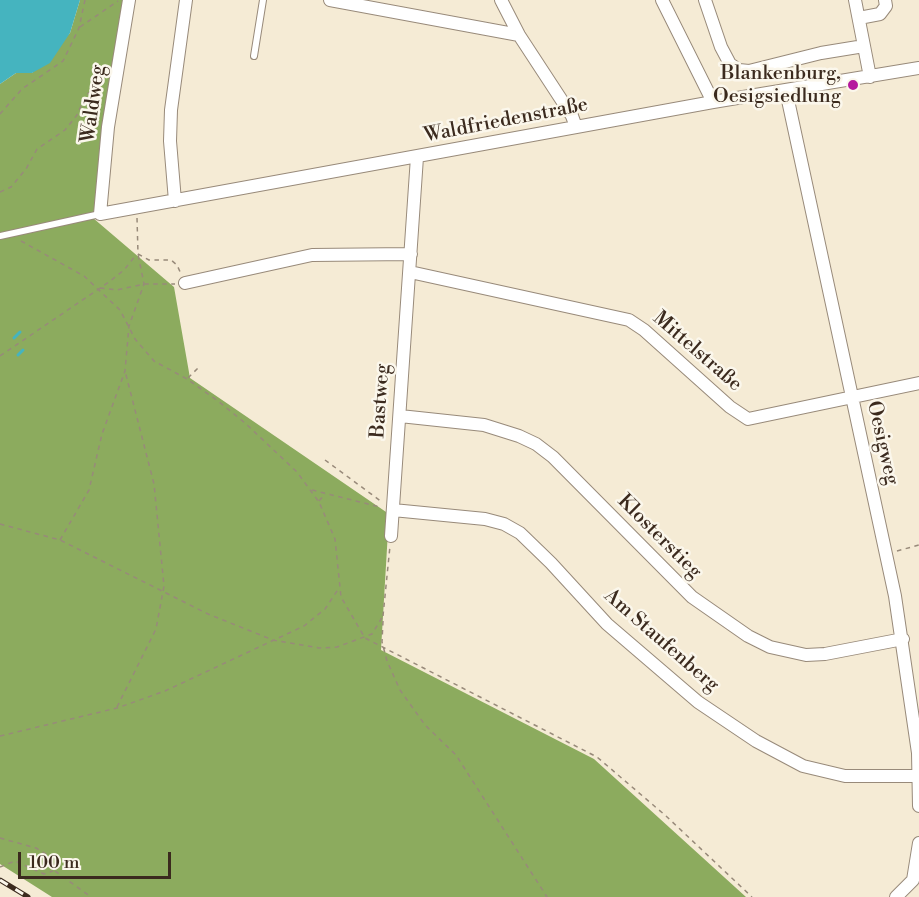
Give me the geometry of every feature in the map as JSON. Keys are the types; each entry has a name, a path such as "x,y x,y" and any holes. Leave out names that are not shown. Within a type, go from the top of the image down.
{"street":[{"name":"Waldweg","path":"100,214 108,127 129,0"},
{"path":"175,201 170,141 171,110 186,0"},
{"path":"330,0 519,35"},
{"path":"501,0 519,35 572,116 576,127"},
{"path":"662,0 713,102"},
{"path":"705,0 721,47 730,64 739,70 749,71 821,53 864,46"},
{"path":"855,0 870,77"},
{"path":"859,18 880,14 886,6 885,0"},
{"name":"Waldfriedenstraße","path":"100,214 713,102 919,68"},
{"name":"Oesigweg","path":"786,91 903,639 918,753 919,806"},
{"name":"Bastweg","path":"391,536 417,157"},
{"path":"185,283 312,255 411,254"},
{"name":"Mittelstraße","path":"410,272 629,320 741,417 748,419 852,396"},
{"path":"852,396 919,382"},
{"name":"Klosterstieg","path":"400,417 484,425 536,444 553,457 692,597 748,636 770,647 806,655 825,654 903,639"},
{"name":"Am Staufenberg","path":"393,510 485,519 520,533 551,562 607,624 689,695 756,741 803,766 845,776 918,776"},
{"path":"896,897 913,880 919,843"}],"lane":[{"path":"254,56 263,0"},
{"path":"0,236 100,214"}],"path":[{"path":"0,114 22,89 63,61 79,28 86,0"},
{"path":"79,28 119,0"},
{"path":"0,192 12,187 26,169 37,149 64,130 77,115 86,95 117,71"},
{"path":"60,540 89,490 102,434 125,371 129,326 144,284 138,254 136,209"},
{"path":"10,234 30,247 74,268 99,288 120,310 140,345 154,361 187,379 245,423 297,472 319,502 337,546 343,604 365,638 597,757 666,816 752,897"},
{"path":"99,288 117,290 144,284 185,283 177,265 171,260 149,260 138,254"},
{"path":"0,356 124,270 138,254"},
{"path":"187,379 200,366"},
{"path":"117,708 156,629 163,593 163,558 154,484 125,371"},
{"path":"325,460 393,510"},
{"path":"311,490 393,510"},
{"path":"319,502 320,497 326,494"},
{"path":"0,524 60,540 87,555 116,566 163,593 273,640 319,648 337,647 365,638 376,630 383,616"},
{"path":"391,536 383,616 384,647 388,666 400,690 426,724 456,755 547,897"},
{"path":"886,553 919,545"},
{"path":"0,736 117,708 165,691 304,626 325,609 340,586"},
{"path":"0,838 36,848 54,859 54,871"},
{"path":"0,867 15,861 44,874 54,871"},
{"path":"54,871 91,897"}],"green space":[{"path":"80,0 127,0 103,126 93,218 174,287 190,378 389,514 381,650 594,759 746,897 52,897 0,864 0,84 16,73 32,73 70,33"}],"water":[{"path":"0,0 80,0 70,33 50,63 32,73 16,73 0,84"}],"waterway":[{"path":"14,338 20,332"},
{"path":"18,355 23,350"}],"railway":[{"path":"0,880 28,897"}],"place":[{"name":"Blankenburg, Oesigsiedlung","path":"853,85"}]}
